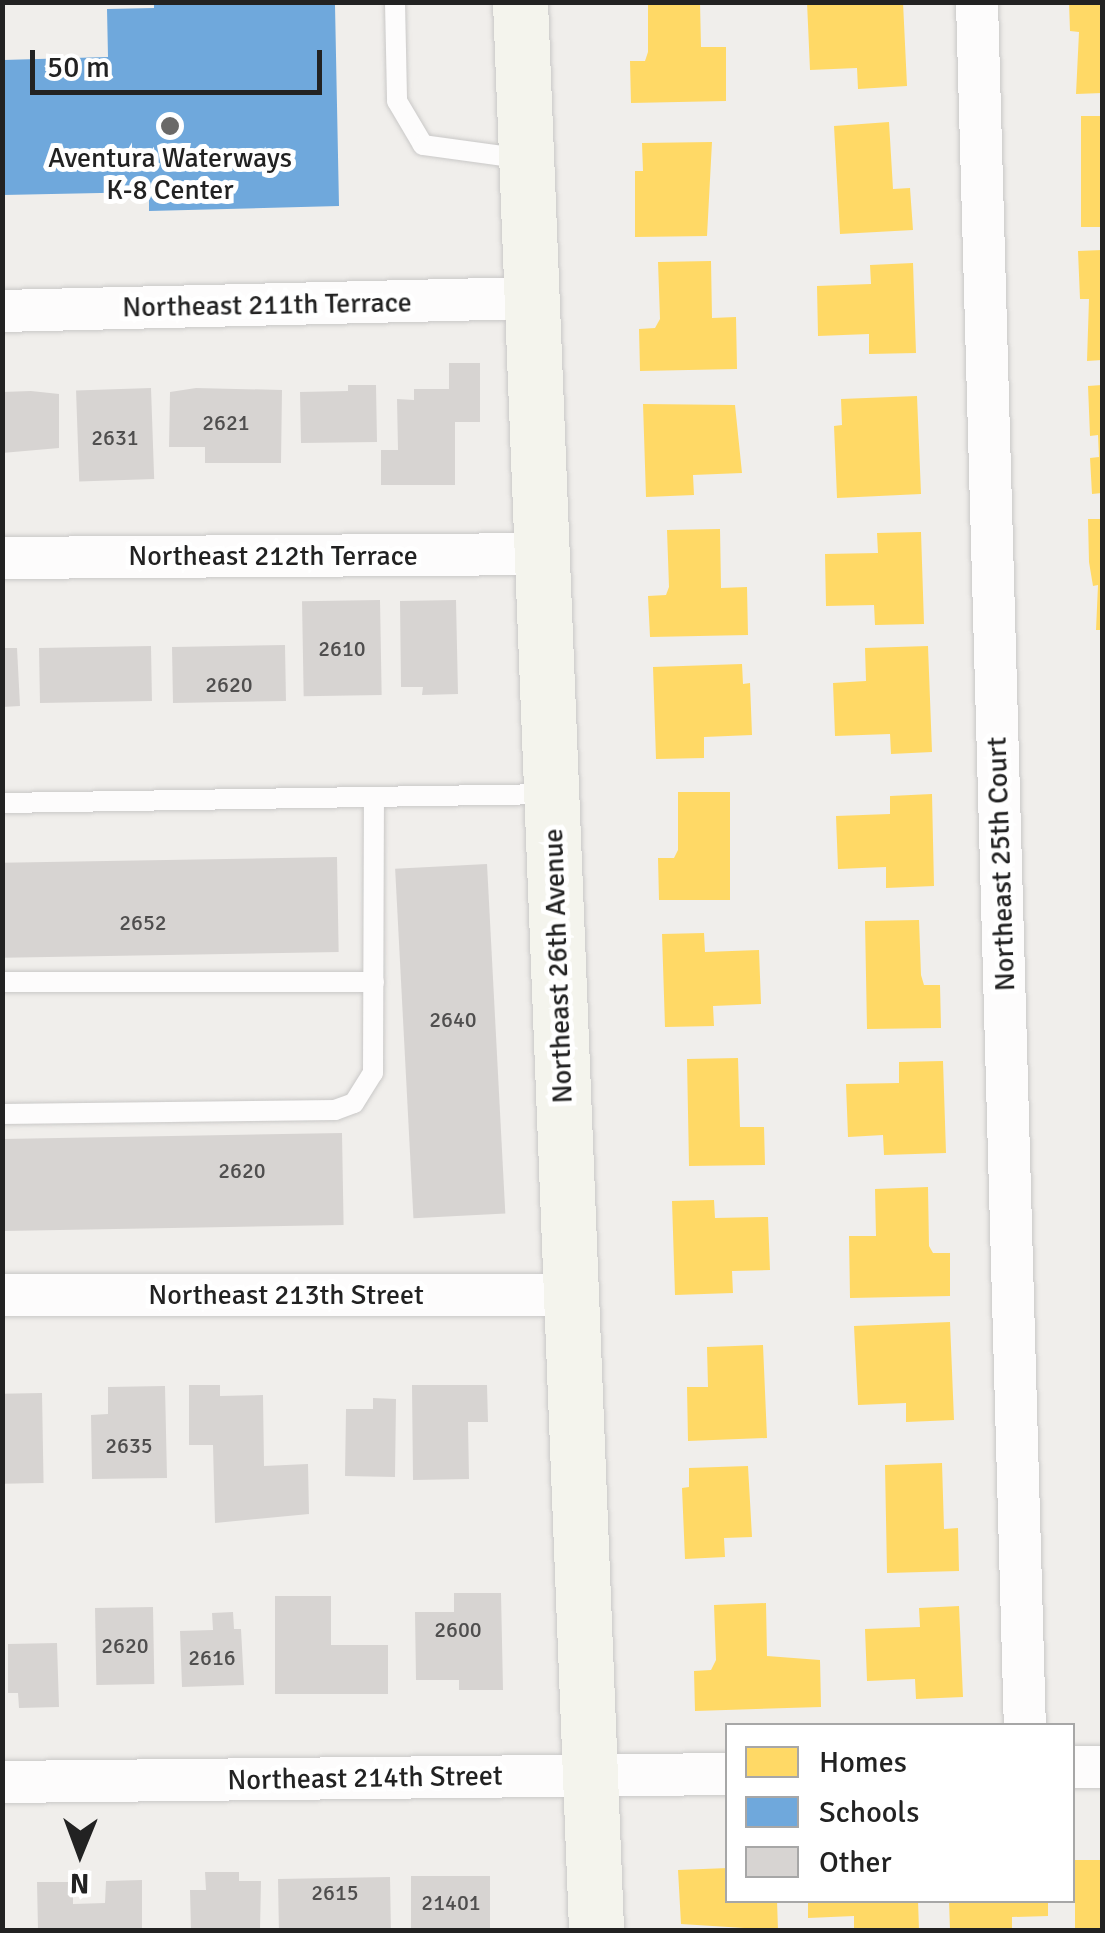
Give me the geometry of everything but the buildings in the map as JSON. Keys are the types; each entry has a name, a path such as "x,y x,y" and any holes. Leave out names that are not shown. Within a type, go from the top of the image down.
{"street":[{"name":"Northeast 26th Avenue","path":"520,2 596,1930"},
{"name":"Northeast 25th Court","path":"976,2 1026,1723"},
{"name":"Northeast 211th Terrace","path":"2,311 530,298"},
{"name":"Northeast 212th Terrace","path":"2,558 544,554"},
{"name":"Northeast 213th Street","path":"2,1295 570,1295"},
{"path":"1075,1768 1102,1767"},
{"name":"Northeast 214th Street","path":"2,1782 725,1774"}],"lane":[{"path":"395,2 396,101 423,145 526,159"},
{"path":"2,803 552,794"},
{"path":"2,1114 334,1110 354,1104 373,1073 374,797"},
{"path":"2,982 374,982"}],"place":[{"name":"Aventura Waterways K-8 Center","path":"170,126"}]}
